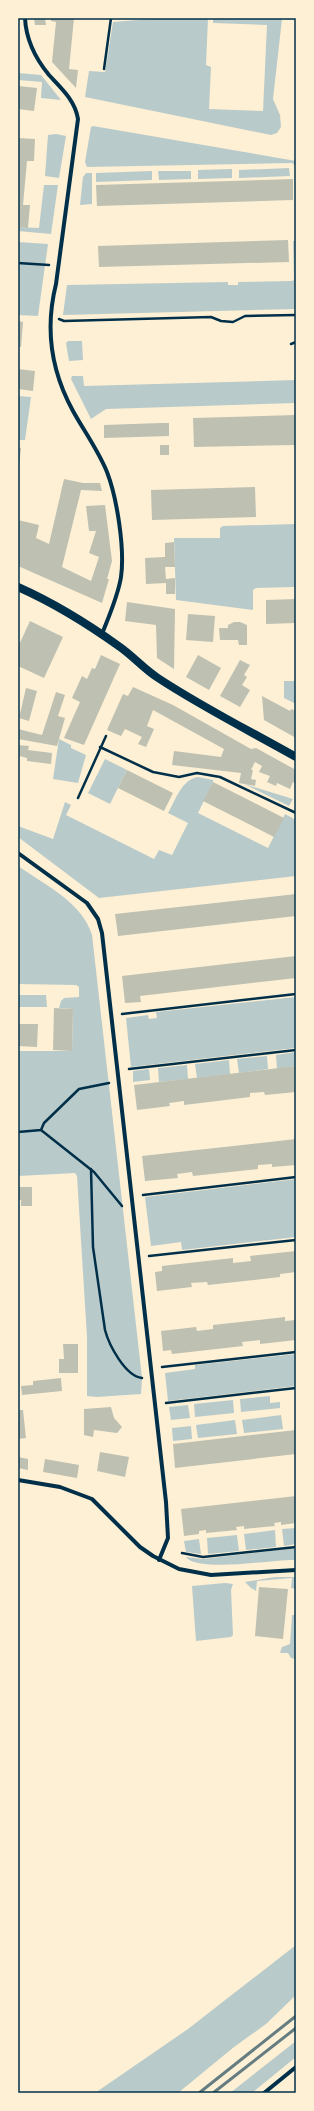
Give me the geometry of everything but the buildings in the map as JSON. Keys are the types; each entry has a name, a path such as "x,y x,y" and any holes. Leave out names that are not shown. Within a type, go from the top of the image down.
{"main road":[{"path":"18,587 55,605 102,635 126,652 145,670 169,686 296,757"}],"street":[{"path":"25,18 26,33 34,53 44,69 70,100 76,110 78,119 56,284 50,306 52,350 58,375 70,405 104,465 114,496 121,542 122,566 119,587 102,635"},
{"path":"18,853 87,903 95,914 102,933 166,1502 168,1538 166,1548 159,1560"},
{"path":"18,1480 60,1487 92,1499 140,1547 159,1560 189,1572 211,1575 296,1570"},
{"path":"264,2093 296,2067"}],"path":[{"path":"104,69 111,18"},
{"path":"18,263 49,264"},
{"path":"57,318 64,320 211,317 221,321 233,322 245,316 296,315"},
{"path":"291,344 296,342"},
{"path":"78,798 106,736"},
{"path":"100,747 153,772 179,777 197,773 220,777 296,813"},
{"path":"122,1014 296,994"},
{"path":"129,1069 296,1050"},
{"path":"41,1130 44,1123 79,1090 109,1083"},
{"path":"18,1132 41,1130 91,1168 122,1206"},
{"path":"91,1168 93,1247 105,1330 114,1353 132,1373 142,1378"},
{"path":"143,1195 296,1177"},
{"path":"149,1256 296,1240"},
{"path":"162,1367 296,1352"},
{"path":"166,1403 296,1388"},
{"path":"182,1553 202,1557 296,1547"}],"shaded area":[{"path":"161,18 208,18 206,65 211,67 209,109 263,111 267,25 213,23 213,18 296,18 296,20 282,19 273,99 280,115 281,127 277,133 271,135 85,97 89,71 105,72 113,22"},
{"path":"18,73 41,75 61,100 41,98 42,82 18,80"},
{"path":"93,126 296,161 296,166 292,163 87,167 85,162 91,127"},
{"path":"56,134 66,136 59,178 45,176 48,135"},
{"path":"289,168 290,176 239,178 239,170"},
{"path":"232,169 232,178 198,179 198,170"},
{"path":"152,171 152,180 96,182 96,173"},
{"path":"158,171 191,171 191,179 159,180"},
{"path":"86,173 92,173 92,204 80,205 83,177"},
{"path":"44,185 58,185 51,234 18,231 18,227 39,228"},
{"path":"293,241 296,241 296,309 63,315 67,285 228,282 228,285 238,285 238,282 292,281 294,280"},
{"path":"18,242 48,244 38,316 18,315"},
{"path":"68,341 82,341 83,360 69,361 66,343"},
{"path":"72,376 83,376 84,386 296,380 296,403 106,409 91,419 71,379"},
{"path":"18,396 31,397 25,440 18,440"},
{"path":"296,524 296,587 256,588 253,590 253,610 176,600 174,538 220,538 220,528 223,526"},
{"path":"284,681 296,681 296,704 284,698"},
{"path":"59,739 71,745 71,748 86,755 78,783 53,779"},
{"path":"105,759 127,770 110,804 88,793"},
{"path":"198,777 213,780 213,782 198,813 268,848 285,814 296,820 296,876 99,898 18,837 18,826 53,839 65,802 71,805 66,815 154,859 159,850 172,855 188,823 168,813 183,786 192,779"},
{"path":"244,784 293,799 289,806"},
{"path":"18,866 51,887 71,904 87,923 92,935 142,1378 141,1394 97,1397 87,1396 87,1337 77,1176 75,1173 18,1176 18,1051 72,1051 73,1009 59,1008 61,1001 64,998 79,997 79,987 76,985 18,984"},
{"path":"18,995 46,995 47,1007 18,1007"},
{"path":"296,997 296,1048 131,1067 126,1018 148,1015 149,1019 157,1018 156,1012"},
{"path":"296,1052 296,1066 277,1069 276,1055"},
{"path":"267,1056 268,1069 239,1073 237,1059"},
{"path":"229,1060 230,1074 197,1078 195,1064"},
{"path":"187,1065 188,1079 159,1082 158,1068"},
{"path":"149,1069 150,1080 133,1082 133,1071"},
{"path":"296,1179 296,1237 182,1250 181,1242 151,1246 145,1197"},
{"path":"296,1354 296,1386 168,1401 165,1373 195,1369 195,1365"},
{"path":"270,1396 270,1403 280,1402 280,1408 241,1412 240,1399"},
{"path":"233,1400 234,1413 195,1417 194,1404"},
{"path":"188,1405 190,1418 171,1420 169,1407"},
{"path":"281,1415 283,1429 244,1433 242,1420"},
{"path":"235,1420 237,1434 198,1438 196,1425"},
{"path":"191,1426 192,1439 173,1441 172,1428"},
{"path":"296,1528 296,1544 284,1546 282,1529"},
{"path":"275,1530 276,1547 246,1550 244,1534"},
{"path":"237,1535 239,1551 208,1554 207,1538"},
{"path":"199,1539 201,1554 186,1552 184,1541"},
{"path":"296,1548 296,1560 220,1565 193,1562 186,1557 203,1559"},
{"path":"275,1577 296,1577 296,1589 291,1588 292,1578 257,1581 256,1591 245,1582"},
{"path":"225,1583 233,1584 231,1590 233,1635 231,1637 196,1641 192,1586"},
{"path":"292,1615 296,1615 296,1659 291,1658 288,1653 280,1653 282,1647 290,1644"},
{"path":"296,1945 296,1995 266,2024 234,2047 178,2093 95,2093 188,2029"},
{"path":"296,2041 296,2057 252,2093 230,2093"}],"railway":[{"path":"199,2093 296,2016"},
{"path":"213,2093 296,2028"}]}
